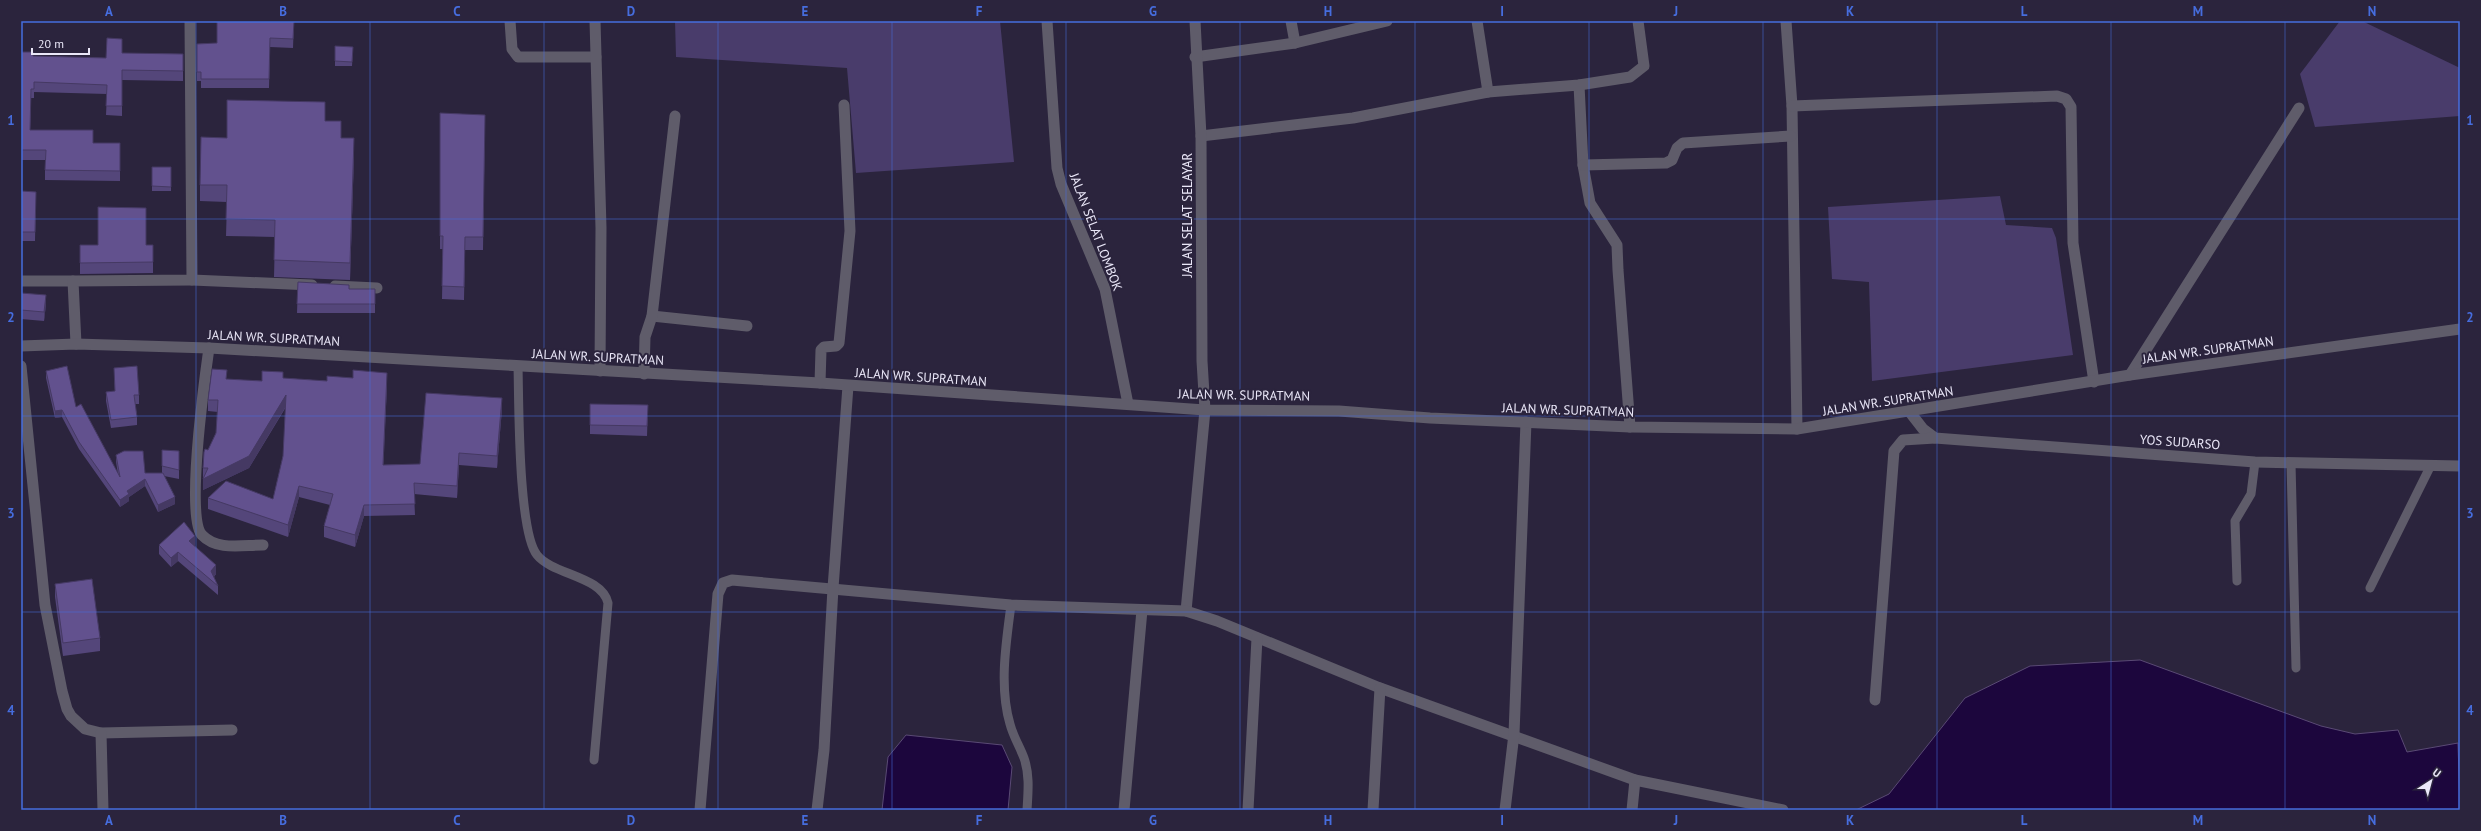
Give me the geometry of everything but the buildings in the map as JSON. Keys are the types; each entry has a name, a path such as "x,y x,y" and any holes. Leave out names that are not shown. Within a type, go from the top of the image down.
{"street":[{"path":"190,21 192,280"},
{"path":"510,21 512,49 518,57 596,57"},
{"path":"595,21 601,228 599,340 600,371"},
{"name":"JALAN SELAT LOMBOK","path":"1047,21 1057,168 1066,195 1106,289 1128,404"},
{"name":"JALAN SELAT SELAYAR","path":"1186,611 1205,410 1202,361 1201,136 1195,57 1195,21"},
{"path":"1291,21 1295,44"},
{"path":"1195,57 1295,44 1387,21"},
{"path":"1477,21 1488,92"},
{"path":"1201,136 1353,118 1488,92 1579,86 1630,77 1640,71 1644,66 1638,21"},
{"path":"1786,21 1792,106 1791,136 1797,429"},
{"path":"1579,86 1583,165 1591,206 1610,233 1618,251 1618,270 1630,427"},
{"path":"1792,106 2057,96 2066,99 2071,107 2073,243 2094,382"},
{"path":"820,383 821,357 824,347 837,345 840,338 850,230 844,105"},
{"path":"2130,375 2298,108"},
{"path":"644,374 643,358 645,337 652,316 676,116"},
{"path":"1583,165 1666,163 1672,160 1677,148 1683,143 1791,136"},
{"path":"21,281 192,280 376,288"},
{"path":"73,281 76,344"},
{"path":"652,316 747,326"},
{"name":"JALAN WR. SUPRATMAN","path":"21,346 76,344 209,348 820,383 1205,410 1339,411 1630,427 1797,429 2130,375 2460,329"},
{"path":"209,348 194,498 196,526 200,533 217,544 263,545"},
{"path":"21,366 45,605 62,690 71,716 85,729 101,733 232,730"},
{"path":"817,810 824,750 833,588 848,386"},
{"path":"1909,412 1923,430 1935,438"},
{"path":"1505,810 1514,734 1526,422"},
{"name":"YOS SUDARSO","path":"1875,700 1894,451 1903,440 1935,438 2255,462 2460,466"},
{"path":"700,810 707,715 721,585 732,580 1011,605 1186,611 1217,621 1380,688 1514,734 1635,780 1783,810"},
{"path":"1124,810 1142,610"},
{"path":"1248,810 1257,638"},
{"path":"1373,810 1380,688"},
{"path":"101,733 103,810"},
{"path":"1632,810 1635,780"}],"lane":[{"path":"518,366 522,477 533,548 540,558 550,565 595,586 603,593 608,603 594,760"},
{"path":"2237,581 2235,521 2251,494 2255,462"},
{"path":"2291,463 2296,668"},
{"path":"2370,588 2431,465"},
{"path":"1011,605 1005,650 1006,692 1010,724 1024,758 1027,773 1027,810"}],"shaded area":[{"path":"675,21 1000,21 1014,162 856,173 847,68 676,57"},
{"path":"2340,21 2362,21 2460,68 2460,116 2315,127 2300,74"},
{"path":"2000,196 2006,225 2052,228 2056,238 2073,355 1872,381 1869,282 1832,279 1828,207"},
{"path":"2140,660 2321,726 2355,734 2398,730 2407,752 2458,743 2460,810 1856,810 1889,794 1965,698 2030,666"},
{"path":"906,735 1002,745 1012,767 1008,810 882,810 888,757"}]}
